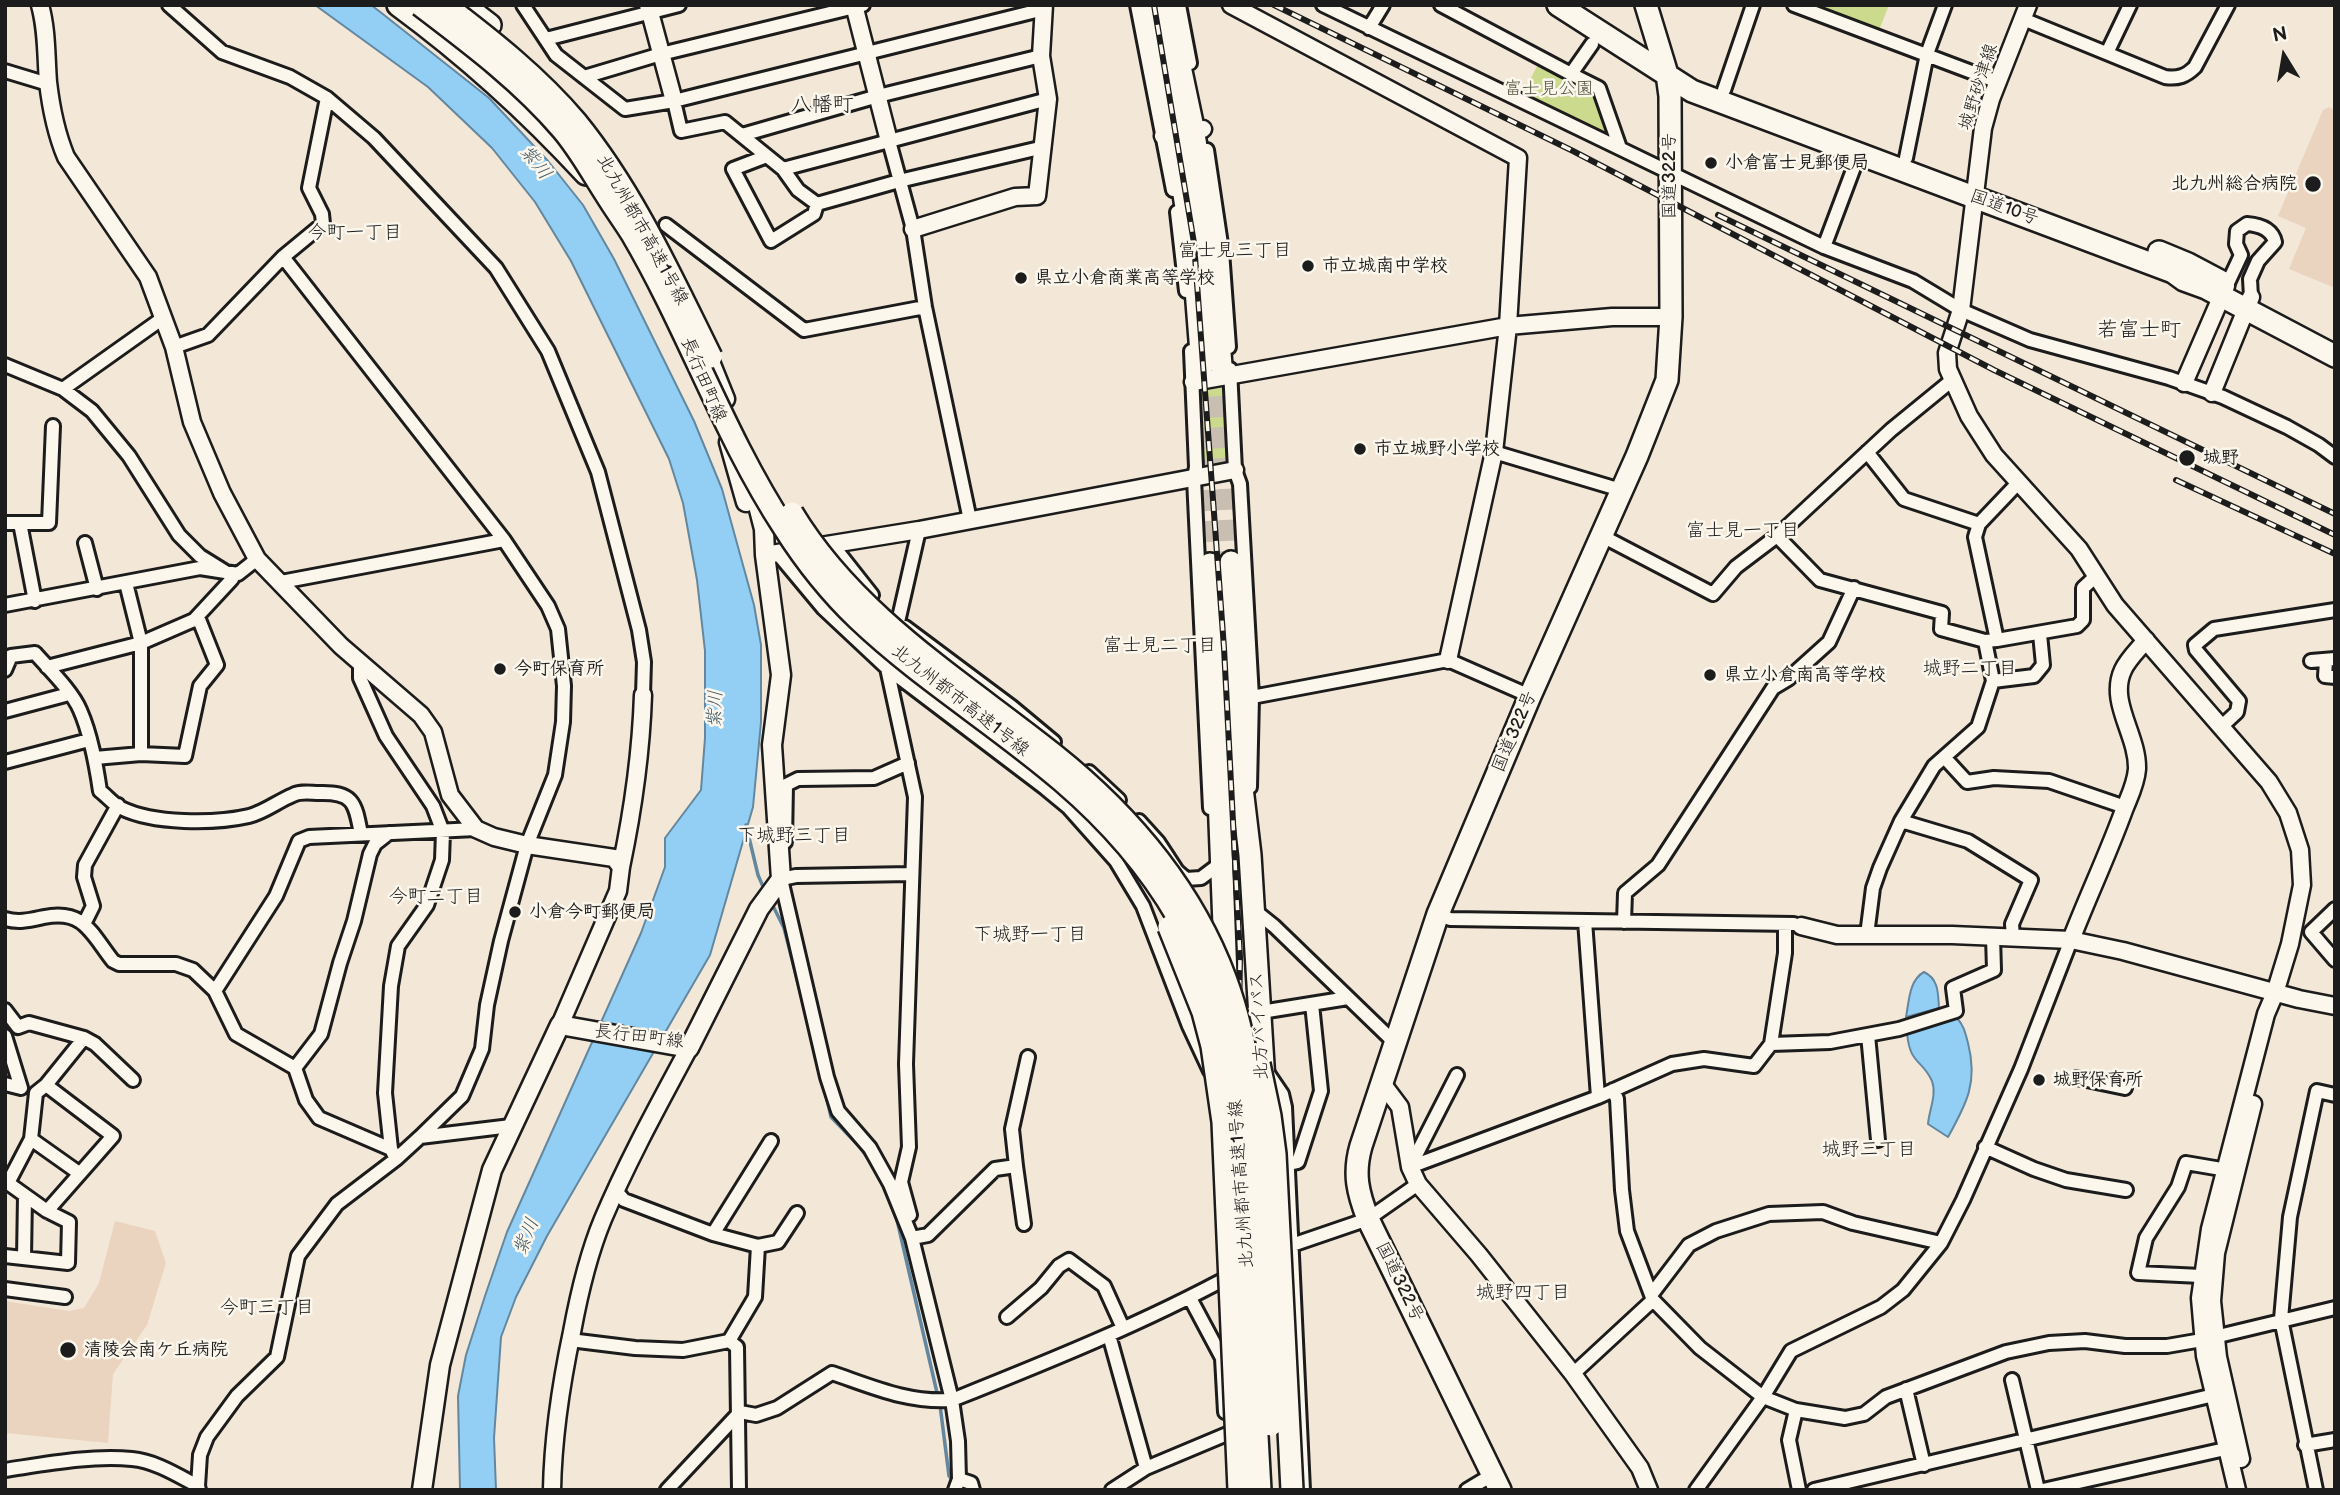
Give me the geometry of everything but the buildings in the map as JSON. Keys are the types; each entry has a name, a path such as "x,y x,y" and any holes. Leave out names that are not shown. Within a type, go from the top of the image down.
{"highway":[{"path":"398,5 440,36 615,192"},
{"name":"北九州都市高速1号線","path":"420,5 534,99 615,192 631,231 764,494 806,560 832,592 890,647 1029,754 1113,828 1159,885 1195,948 1221,1017 1235,1087 1242,1157 1259,1490"},
{"name":"北九州都市高速1号線","path":"446,5 545,89 574,120 615,192 662,259 761,458 796,520 818,551 871,610 1097,791 1127,821 1171,877 1210,943 1235,1010 1250,1082 1258,1156 1274,1490"},
{"path":"464,5 512,45 551,85 603,151 615,192"},
{"path":"1148,5 1184,133 1211,248 1212,372"},
{"path":"1167,5 1184,133"},
{"path":"1558,5 1667,74"},
{"path":"1646,5 1667,74"},
{"name":"国道10号","path":"1667,74 1691,78 1906,158 1974,190"},
{"name":"国道10号","path":"1667,74 1692,92 1859,154 2164,254 2224,290 2335,343"},
{"name":"国道322号","path":"1496,1482 1368,1219 1357,1186 1356,1174 1361,1146 1438,914 1668,380 1671,317 1670,98 1667,74"},
{"name":"国道10号","path":"2249,303 2335,356"},
{"name":"北方バイパス","path":"1248,1490 1221,863 1221,563 1254,910 1282,1490"},
{"path":"1029,754 1099,821 1132,858 1156,897 1178,945 1203,1013 1212,1046 1223,1122 1239,1490"},
{"path":"1171,877 1196,908 1232,977 1264,1081 1277,1180 1292,1490"}],"main road":[{"name":"長行田町線","path":"415,5 509,81 564,135 621,215 675,314 728,440 755,531 771,554"},
{"name":"長行田町線","path":"446,5 511,55 560,103 600,152 627,192 684,298 743,444 771,554 781,675 772,745 781,879 759,909 683,1047 563,1026"},
{"path":"422,1490 440,1365 492,1170 511,1126 563,1026"}],"street":[{"path":"40,5 44,19 48,84 57,135 66,157 148,277 174,347 191,422 222,493 257,559 341,646 421,715 433,732 450,795 476,829 494,837 527,845 614,859 621,867"},
{"path":"169,5 222,52 290,77 327,98 374,138 496,268 548,351 598,472 639,630 644,662 642,744 618,891 563,1026"},
{"path":"523,5 556,55 625,109 674,101 1044,7 1041,56 1048,99 1037,196 1015,197 913,229"},
{"path":"546,39 649,9 679,5"},
{"path":"1137,5 1184,133"},
{"path":"1179,5 1184,133 1176,204 1186,290 1212,372 1240,484 1252,697 1250,855"},
{"path":"1231,5 1518,158 1508,326 1494,452 1448,660"},
{"path":"1323,5 1824,247 1913,281 1961,310 2030,340 2212,393 2287,427 2335,457"},
{"path":"1369,28 1383,5"},
{"path":"1441,5 1599,88 1620,148"},
{"path":"1724,90 1753,5"},
{"path":"1794,5 1998,82"},
{"path":"1906,158 1927,54 1945,5"},
{"path":"2107,53 2130,5"},
{"path":"2026,12 2107,53 2165,77 2183,76 2195,67 2228,5"},
{"path":"584,77 661,54 857,6 913,229 925,307 970,520"},
{"path":"649,9 681,131 725,122 783,169 798,190 817,204"},
{"name":"城野砂津線","path":"1951,381 1947,353 1961,310 1983,128 2026,12"},
{"path":"1571,74 1592,44"},
{"path":"742,135 878,96 1041,56"},
{"path":"5,71 48,84"},
{"path":"174,347 208,335 283,257 323,224 322,214 309,188 327,98"},
{"path":"783,169 1048,99"},
{"path":"817,204 899,181 1044,147"},
{"path":"1824,247 1859,154"},
{"path":"767,156 733,169 771,241 814,214 817,204"},
{"path":"2184,383 2241,255 2236,244 2238,232 2247,224 2264,228 2272,234 2274,242 2258,261 2250,279 2249,303 2212,393"},
{"path":"666,226 804,330 925,307"},
{"path":"5,1471 82,1460 133,1459 169,1470 198,1488 200,1455 207,1437 237,1396 276,1357 298,1256 337,1204 393,1154 420,1137 462,1096 482,1049 493,974 527,845 555,775 563,722 564,686 558,629 548,606 504,540 283,257"},
{"path":"1212,372 1508,326 1612,317 1671,317"},
{"path":"63,389 163,318"},
{"path":"5,365 63,389 92,411 129,456 179,534 200,556 229,574 232,579 194,620 141,643 47,667"},
{"path":"831,543 861,584 898,622 1012,707 1106,786 1158,842 1177,871 1186,878 1201,878 1221,863 1209,804 1194,479 1212,372"},
{"path":"1602,536 1713,594 1737,567 1777,536 1867,452 1951,381 1979,433 2018,483 2079,549 2115,605 2222,726 2280,797 2295,830 2300,850 2300,901 2276,993 2277,1011 2201,1276 2214,1395 2248,1490"},
{"path":"5,523 49,523 53,426"},
{"path":"1494,452 1621,490"},
{"path":"1867,452 1904,499 1979,524"},
{"path":"771,554 919,530 1235,470"},
{"path":"1867,935 1873,888 1901,821 1934,766 1978,727 1993,681 1991,640 1975,537 1979,524 2018,483"},
{"path":"20,523 35,601"},
{"path":"898,622 919,530"},
{"path":"1777,536 1821,580 1942,613 1941,629 1991,640 2040,634 2081,624 2083,588 2096,576"},
{"path":"281,582 504,540"},
{"path":"85,543 97,589"},
{"path":"771,554 887,668 1068,807 1116,861 1143,906 1189,1026 1230,1115"},
{"path":"5,605 200,568 238,574 257,559"},
{"path":"126,583 141,643 141,754"},
{"path":"1624,922 1625,893 1658,865 1773,688 1788,679 1829,642 1854,588"},
{"path":"2222,726 2237,712 2239,701 2196,650 2195,645 2214,629 2335,610"},
{"path":"95,758 141,754 185,756 200,686 217,665 198,617"},
{"path":"1993,681 2034,676 2043,665 2040,634"},
{"path":"1696,1490 1763,1397 1790,1351 1881,1307 1903,1290 1941,1243 2021,1069 2136,779 2137,761 2132,734 2119,701 2119,680 2124,667 2146,640"},
{"path":"5,670 11,656 35,653 47,667 79,708 95,758 100,791 118,805 162,820 235,818 252,815 296,793 335,792 348,797 356,808 361,834"},
{"path":"1252,697 1448,660 1530,696"},
{"path":"2311,662 2330,660 2325,676 2335,677"},
{"path":"360,663 360,678 386,736 433,806 443,832 442,860 427,905 398,946 391,986 385,1093 393,1154"},
{"path":"887,668 915,797 906,1064 909,1147 901,1182 910,1216 910,1234"},
{"path":"5,711 69,694"},
{"path":"5,762 89,740"},
{"path":"1944,757 1967,782 1994,778 2049,781 2125,807"},
{"path":"777,842 786,842 786,785 797,779 874,778 908,763"},
{"path":"84,924 93,906 84,877 85,865 118,805"},
{"path":"1901,821 1968,841 2031,880 2011,924 2013,938"},
{"path":"215,991 276,896 299,841 309,837 476,829"},
{"path":"295,1068 321,1034 354,921 370,854 375,844 389,833"},
{"path":"911,874 796,876 781,879 827,1077 838,1111 870,1148 890,1184 910,1234 951,1400 958,1441 957,1484 971,1483 974,1490"},
{"path":"2335,909 2311,932 2335,960"},
{"path":"1254,910 1395,1043"},
{"path":"5,919 18,922 60,914 79,919 113,961 119,964 176,964 193,970 215,991 236,1034 295,1068 306,1100 319,1118 393,1154"},
{"path":"1438,914 1450,919 1793,925 1826,933 2071,940 2335,1006"},
{"path":"1585,921 1598,1097"},
{"path":"1410,1167 1598,1097 1672,1064 1704,1059 1754,1066 1771,1044 1785,953 1793,925"},
{"path":"1771,1044 1830,1042 1899,1030 1956,1011 1953,988 1994,970 1993,937"},
{"path":"1189,1026 1259,1011 1348,998"},
{"path":"1289,1164 1298,1162 1321,1091 1312,1004"},
{"path":"5,1010 18,1027 29,1023 84,1038 95,1044 133,1080"},
{"path":"1868,1035 1878,1140"},
{"path":"5,1036 21,1088"},
{"path":"5,1256 68,1263 68,1222 47,1211 7,1182 31,1139 41,1089 84,1038"},
{"path":"552,1490 561,1380 580,1288 602,1221 683,1047"},
{"path":"1024,1224 1012,1129 1028,1057"},
{"path":"1263,1065 1282,1094 1286,1107 1303,1490"},
{"path":"1410,1167 1457,1075"},
{"path":"2077,1078 2125,1088"},
{"path":"1382,1083 1400,1107 1410,1167 1418,1184 1479,1255 1573,1374 1640,1468 1649,1490"},
{"path":"5,1084 41,1089 113,1136 47,1211"},
{"path":"1613,1090 1618,1099 1622,1190 1627,1231 1652,1297 1700,1348 1763,1397 1796,1410 1845,1418 1864,1414 1886,1397 1906,1389 2006,1352 2049,1343 2085,1341 2125,1346 2166,1346 2335,1308"},
{"path":"2316,1490 2281,1319 2290,1217 2317,1091 2335,1095"},
{"path":"420,1137 511,1126"},
{"path":"31,1139 79,1173"},
{"path":"713,1234 771,1141"},
{"path":"1985,1147 2066,1180 2126,1190"},
{"path":"2201,1276 2138,1273 2146,1238 2178,1187 2186,1163 2230,1171"},
{"path":"910,1234 928,1235 995,1169 1016,1167"},
{"path":"2230,1171 2216,1252 2209,1338 2233,1448 2237,1490"},
{"path":"740,1412 755,1415 777,1408 832,1373 901,1396 928,1402 951,1400 1109,1335 1190,1298 1292,1245 1368,1219 1418,1184"},
{"path":"616,1191 624,1200 713,1234 758,1246 778,1242 797,1213"},
{"path":"24,1258 25,1196"},
{"path":"1573,1374 1652,1297 1689,1245 1716,1231 1769,1214 1823,1212 1853,1223 1941,1243"},
{"path":"729,1341 755,1297 758,1246"},
{"path":"1007,1317 1041,1288 1059,1266 1069,1260 1104,1286 1123,1328"},
{"path":"5,1289 65,1297"},
{"path":"1190,1298 1222,1358 1229,1490"},
{"path":"1109,1335 1146,1468"},
{"path":"570,1340 635,1348 683,1350 729,1341 737,1347 739,1490"},
{"path":"2012,1380 2040,1490 2233,1448"},
{"path":"1906,1389 1924,1465"},
{"path":"1815,1490 2214,1395"},
{"path":"1796,1410 1789,1440 1799,1490"},
{"path":"667,1490 740,1412"},
{"path":"1112,1490 1146,1468 1227,1434"},
{"path":"2305,1445 2335,1440"},
{"path":"1467,1490 1496,1482"}],"shaded area":[{"name":"北九州総合病院","path":"2329,107 2335,110 2335,288 2289,269 2306,228 2278,216 2323,110"},
{"name":"清陵会南ケ丘病院","path":"115,1221 155,1231 166,1263 147,1325 113,1374 108,1443 5,1433 5,1301 69,1311 84,1308 99,1283"}],"green space":[{"path":"1804,5 1889,5 1878,33"},
{"name":"富士見公園","path":"1540,60 1598,90 1617,144 1521,98"},
{"path":"1219,383 1226,388 1229,464 1203,470 1199,466 1197,389"}],"water":[{"name":"紫川","path":"315,5 371,5 489,98 548,161 583,205 614,259 694,421 722,489 754,605 761,645 761,722 753,807 710,955 547,1236 516,1297 501,1337 494,1438 496,1490 460,1490 458,1396 466,1355 507,1232 641,933 665,867 665,838 701,790 705,738 705,651 697,580 683,503 669,459 571,261 535,202 492,148 428,87"},
{"path":"1924,972 1935,983 1939,1008 1906,1017 1915,980"},
{"path":"1957,1018 1968,1043 1972,1069 1969,1092 1948,1137 1928,1124 1933,1097 1932,1081 1911,1051 1907,1033"}],"waterway":[{"path":"746,825 758,875 765,891"},
{"path":"772,904 784,928 815,1050"},
{"path":"823,1082 831,1117 860,1147 873,1166"},
{"path":"882,1181 897,1220 938,1397"},
{"path":"940,1405 949,1476 954,1482"}],"tunnel":[{"path":"1221,365 1231,562"},
{"path":"1202,366 1210,564"}],"railway":[{"path":"1154,5 1194,243 1224,648 1240,957 1239,1026 1254,1490"},
{"path":"1274,5 1573,151 1994,370 2335,535"},
{"path":"1718,215 2335,514"},
{"path":"2176,480 2335,554"}],"place":[{"name":"小倉富士見郵便局","path":"1711,163"},
{"name":"北九州総合病院","path":"2313,184"},
{"name":"市立城南中学校","path":"1308,266"},
{"name":"県立小倉商業高等学校","path":"1021,278"},
{"name":"市立城野小学校","path":"1360,449"},
{"name":"城野","path":"2187,458"},
{"name":"今町保育所","path":"500,669"},
{"name":"県立小倉南高等学校","path":"1710,675"},
{"name":"小倉今町郵便局","path":"515,912"},
{"name":"城野保育所","path":"2039,1080"},
{"name":"清陵会南ケ丘病院","path":"68,1350"}],"district":[{"name":"八幡町","path":"822,106"},
{"name":"今町一丁目","path":"355,233"},
{"name":"富士見三丁目","path":"1235,251"},
{"name":"若富士町","path":"2139,331"},
{"name":"富士見一丁目","path":"1743,531"},
{"name":"富士見二丁目","path":"1160,646"},
{"name":"城野二丁目","path":"1970,669"},
{"name":"下城野三丁目","path":"794,836"},
{"name":"今町二丁目","path":"436,897"},
{"name":"下城野一丁目","path":"1030,935"},
{"name":"城野三丁目","path":"1869,1150"},
{"name":"城野四丁目","path":"1523,1293"},
{"name":"今町三丁目","path":"267,1308"}]}
